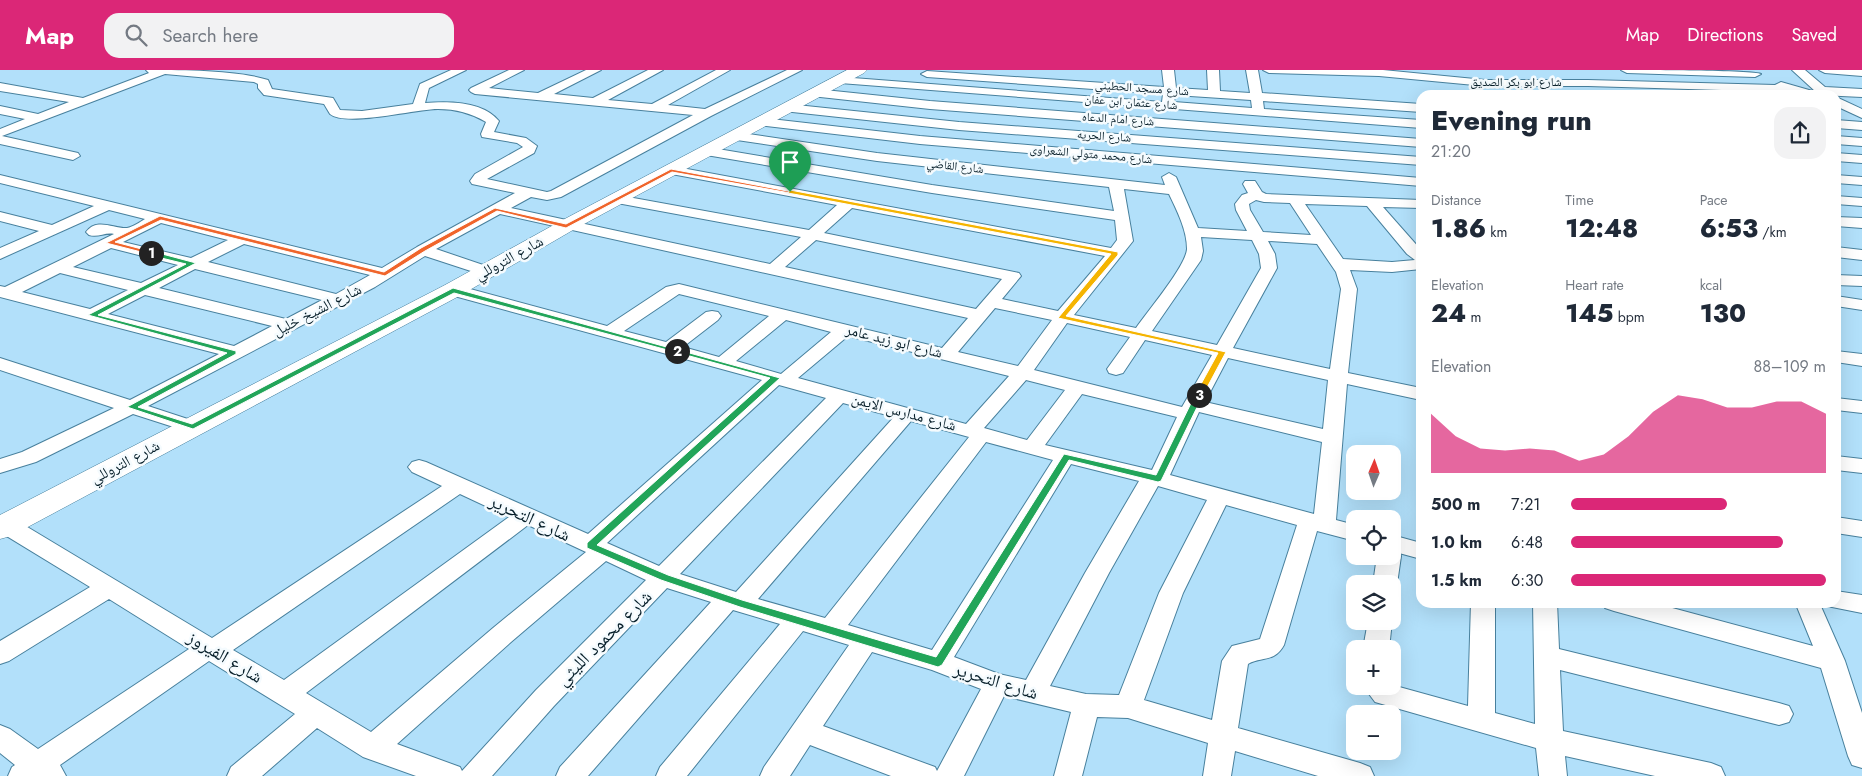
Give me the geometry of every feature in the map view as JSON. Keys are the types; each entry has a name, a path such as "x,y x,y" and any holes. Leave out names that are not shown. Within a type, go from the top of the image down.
{"street":[{"path":"418,107 424,86 460,70"},
{"path":"518,70 475,90 707,113"},
{"path":"539,96 596,70"},
{"path":"594,102 657,70"},
{"path":"654,108 724,70"},
{"path":"0,133 160,71 256,79 264,82 264,88 268,92 329,101 332,109 338,113 363,114 418,107 449,106 474,109 493,121 487,134 529,144 529,150 477,180 546,196 556,194 707,113 796,70"},
{"path":"863,70 872,71"},
{"path":"1116,369 1193,260 1196,248 1192,232 1162,160 1162,140 1170,89 1168,70"},
{"path":"1213,70 1214,92"},
{"path":"1252,70 1259,111"},
{"name":"شارع ابو بكر الصديق","path":"1269,70 1296,84 1338,86 1377,72 1469,82 1558,82 1794,89"},
{"path":"1456,70 1475,90"},
{"path":"1542,70 1568,90"},
{"path":"1627,70 1751,72 1800,90"},
{"path":"1798,70 1816,90"},
{"path":"1825,70 1862,73"},
{"path":"1377,72 1385,104 1399,140 1407,180"},
{"path":"1844,72 1862,86"},
{"name":"شارع مسجد الحطيني","path":"920,74 1024,75 1256,95 1296,84 1338,86 1385,104 1416,107"},
{"name":"شارع عثمان ابن عفان","path":"849,75 968,91 1391,120 1416,123"},
{"name":"شارع التروللي","path":"3,526 453,290 566,226 849,75"},
{"path":"1019,94 1024,75"},
{"path":"1422,77 1428,89"},
{"path":"1516,83 1522,90"},
{"path":"0,87 84,101"},
{"path":"960,108 968,91"},
{"name":"شارع امام الدعاه","path":"815,93 960,108 1416,142"},
{"path":"1841,93 1862,93"},
{"path":"1842,105 1862,101"},
{"name":"شارع الحريه","path":"787,108 959,126 1416,160"},
{"path":"0,110 38,118"},
{"name":"شارع محمد متولي الشعراوى","path":"762,122 960,144 1416,181"},
{"path":"1841,124 1862,126"},
{"name":"شارع القاضي","path":"735,136 877,157 1175,190"},
{"path":"0,140 73,156"},
{"path":"1841,140 1862,142"},
{"path":"951,165 960,144"},
{"path":"1035,174 1035,162 1039,150"},
{"path":"706,151 932,189 1122,217"},
{"path":"1841,157 1862,159"},
{"path":"1239,167 1256,195 1264,198 1416,204"},
{"path":"671,170 1115,253"},
{"path":"0,179 385,274"},
{"path":"1841,179 1862,181"},
{"path":"830,630 1062,318 1126,237 1116,184"},
{"path":"910,214 932,189"},
{"name":"شارع الشيخ خليل","path":"0,466 29,457 131,407 385,274 423,250 527,193"},
{"path":"1033,693 1097,573 1155,478 1269,268 1267,254 1242,210 1242,204 1247,198 1256,195"},
{"path":"617,199 812,235 1013,276 947,354"},
{"path":"1217,776 1236,656 1247,651 1264,650 1271,645 1317,523 1333,438 1338,376 1349,289 1348,280 1294,199"},
{"path":"1841,200 1862,202"},
{"path":"1370,201 1416,252"},
{"path":"774,270 849,202"},
{"path":"0,254 109,205"},
{"path":"497,209 566,226 774,270 985,309 1062,318 1416,393"},
{"path":"1392,226 1416,213"},
{"path":"0,216 53,230"},
{"path":"3,292 59,268 160,218"},
{"path":"1841,221 1862,223"},
{"path":"94,232 106,228 130,233"},
{"path":"1192,232 1320,240"},
{"path":"92,315 242,239"},
{"path":"109,243 337,299"},
{"path":"423,250 486,271"},
{"path":"1841,253 1862,256"},
{"path":"1338,264 1392,267 1416,265"},
{"path":"59,268 288,325"},
{"path":"1841,280 1862,281"},
{"name":"شارع ابو زيد عامر","path":"609,333 672,291 679,289 1078,386 1333,438"},
{"name":"شارع مدارس الايمن","path":"453,290 1032,448 1155,478 1346,531"},
{"path":"3,292 234,352"},
{"path":"1841,302 1862,306"},
{"path":"722,363 783,314"},
{"path":"669,349 712,316"},
{"path":"373,748 502,635 780,379 845,329"},
{"path":"1841,357 1862,360"},
{"path":"0,364 193,427"},
{"path":"1032,448 1078,386"},
{"name":"شارع محمود الليثي","path":"474,776 545,698 664,578 840,395"},
{"path":"1841,405 1862,407"},
{"path":"570,776 908,413"},
{"path":"938,662 1066,456"},
{"path":"1841,464 1862,466"},
{"name":"شارع التحرير","path":"419,467 664,578 938,662 997,684 1086,705 1128,708 1349,774"},
{"path":"0,737 37,772 211,649 458,485"},
{"path":"1128,708 1171,593 1220,496"},
{"path":"285,694 525,516"},
{"path":"1841,525 1862,529"},
{"name":"شارع الفيروز","path":"3,526 109,587 373,748 450,776"},
{"path":"1401,545 1416,550"},
{"path":"0,654 109,587"},
{"path":"1841,601 1862,604"},
{"path":"1481,721 1483,608"},
{"path":"1545,608 1549,740 1553,776"},
{"path":"1656,608 1684,612 1832,661"},
{"path":"1810,608 1832,661 1852,697 1862,756"},
{"path":"670,776 797,620"},
{"path":"774,776 866,641"},
{"path":"1547,656 1779,714"},
{"path":"949,776 997,684"},
{"path":"1388,695 1549,740 1711,776"},
{"path":"1068,776 1086,705"},
{"path":"241,776 316,713"},
{"path":"804,731 925,776"}],"route":[{"path":"671,170 790,192 1115,253 1062,318 1222,352 1188,414 1158,479 1066,456 938,662 740,603 664,578 590,545 776,378 453,290 193,427 131,407 234,352 92,315 192,263 109,243 160,218 385,274 423,250 497,209 566,226 671,170"}]}
